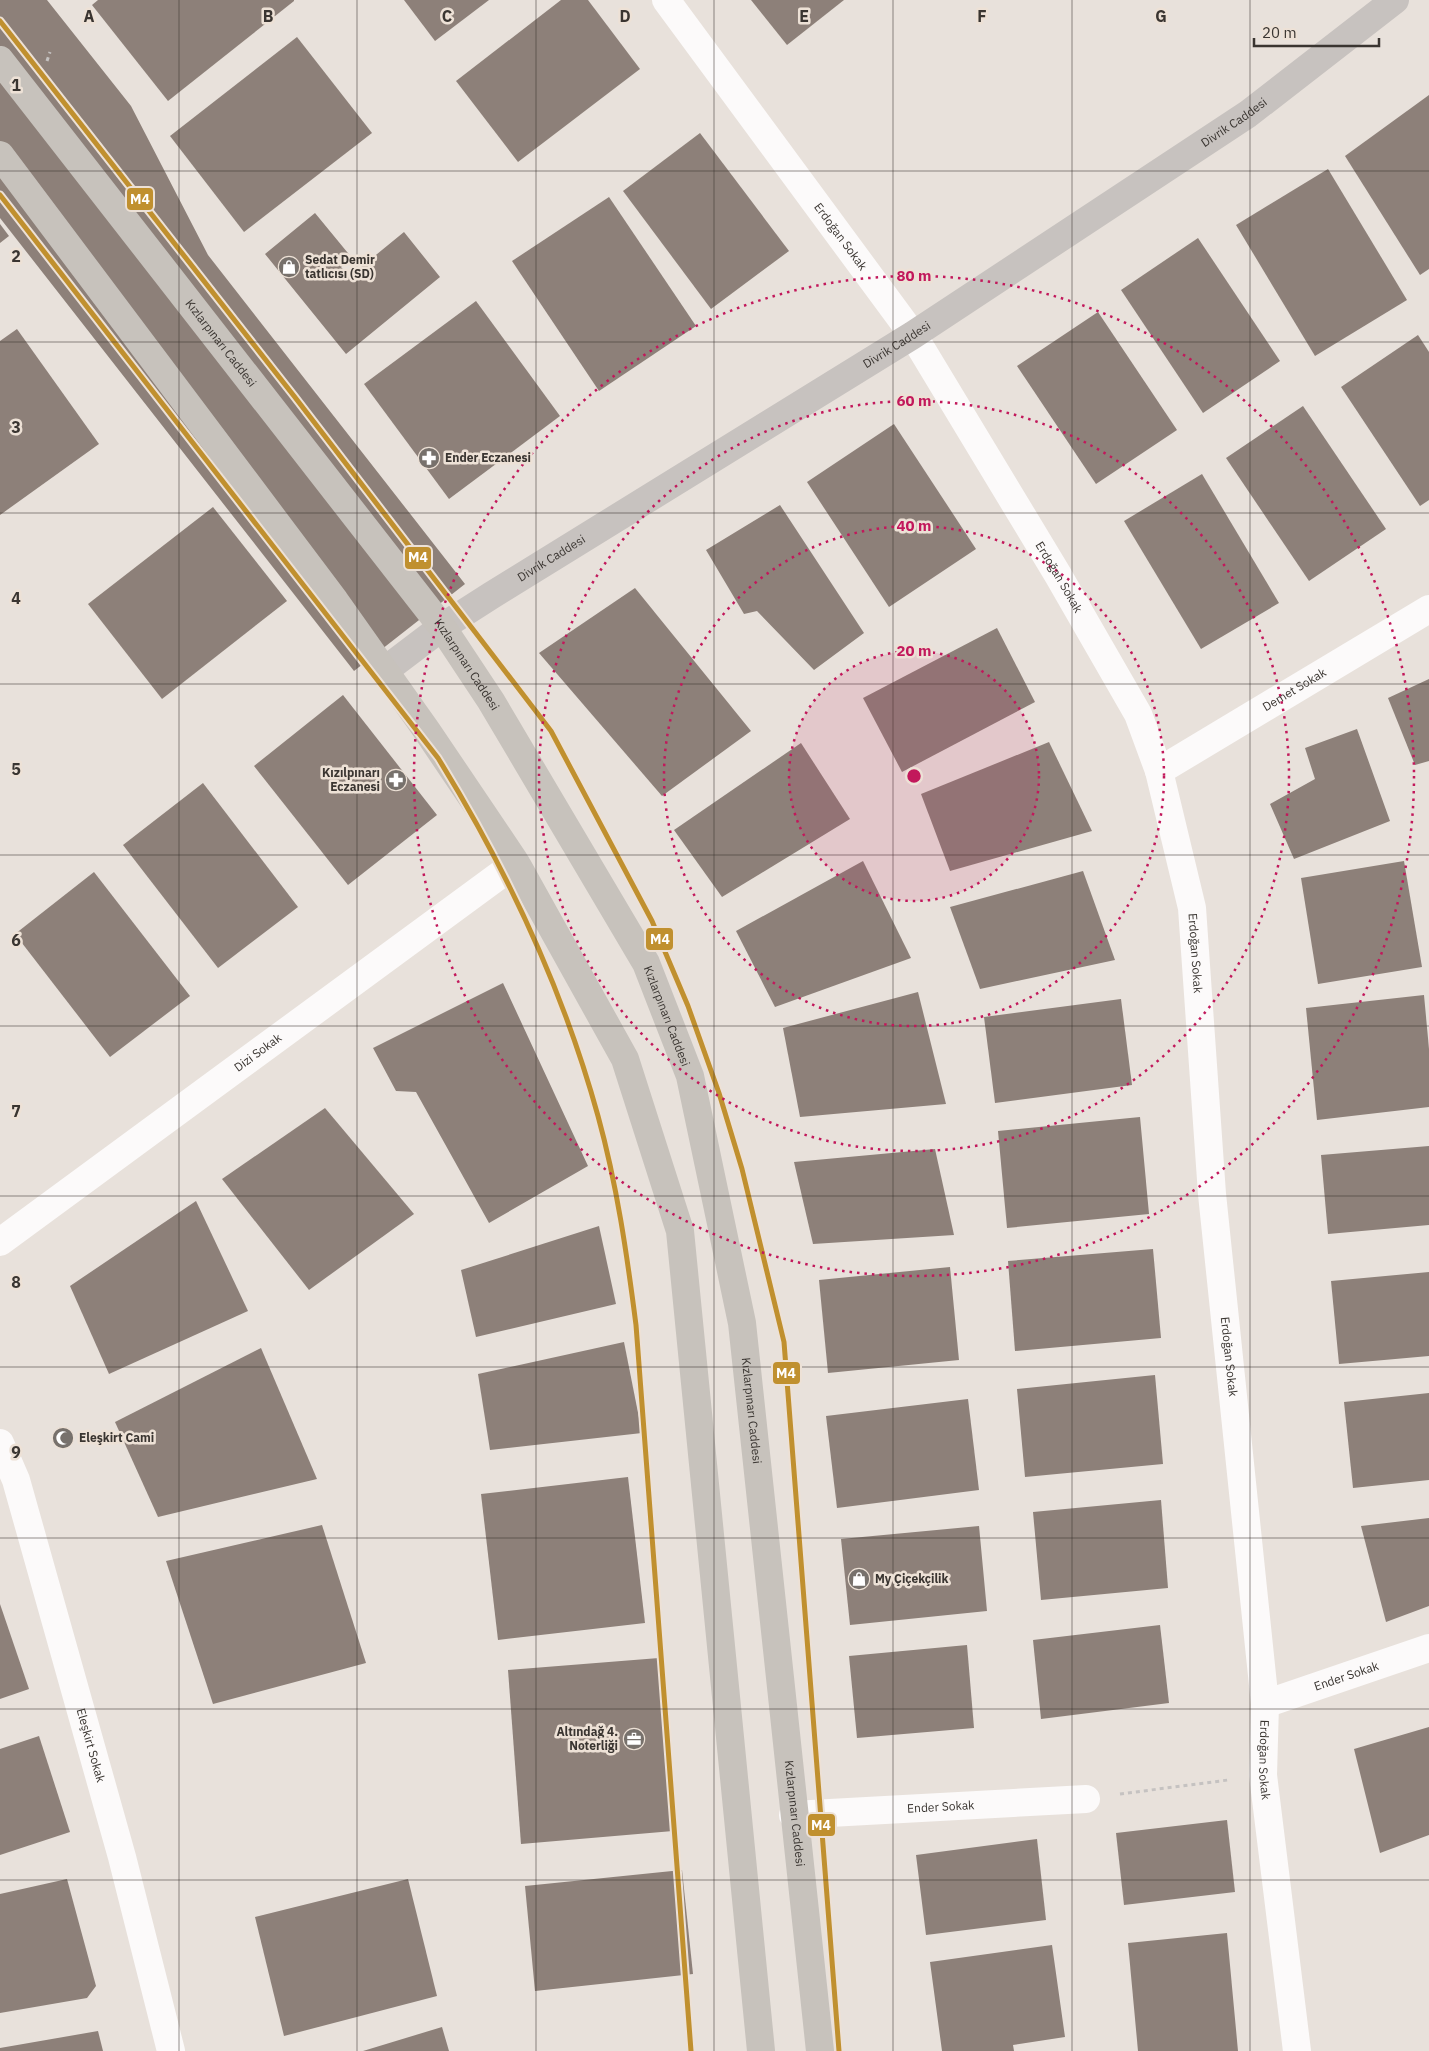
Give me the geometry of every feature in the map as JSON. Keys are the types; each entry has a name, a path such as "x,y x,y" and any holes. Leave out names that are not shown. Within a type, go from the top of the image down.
{"main road":[{"name":"Kızlarpınarı Caddesi","path":"0,60 442,627 491,701 646,963 690,1076 742,1323 793,1815 820,2051"},
{"path":"0,155 335,601 384,671 516,863 625,1059 680,1231 761,2051"}],"street":[{"name":"Erdoğan Sokak","path":"666,0 913,335 1058,575 1134,706 1159,771 1192,908 1212,1194 1265,1704 1264,1775 1297,2051"},
{"name":"Divrik Caddesi","path":"384,671 442,627 913,335 1248,114 1395,0"},
{"name":"Demet Sokak","path":"1159,771 1429,609"},
{"name":"Dizi Sokak","path":"0,1242 516,863"},
{"name":"Eleşkirt Sokak","path":"0,1443 16,1480 109,1810 171,2051"},
{"name":"Ender Sokak","path":"1265,1704 1429,1648"},
{"name":"Ender Sokak","path":"793,1815 1086,1799"}],"path":[{"path":"1086,1799 1264,1775"}],"building":[{"path":"0,0 47,0 131,106 208,255 465,584 354,671 0,218"},
{"path":"98,0 294,1 168,101 92,5"},
{"path":"404,0 489,0 435,41"},
{"path":"561,0 588,0 640,69 518,162 456,81"},
{"path":"751,0 844,0 787,45"},
{"path":"297,37 372,133 244,232 170,136"},
{"path":"1429,95 1429,269 1420,275 1345,156"},
{"path":"700,133 789,251 711,309 623,191"},
{"path":"1328,169 1407,300 1315,356 1236,225"},
{"path":"609,197 696,326 599,391 512,261"},
{"path":"315,213 352,258 341,267 349,277 404,232 440,277 346,354 265,254"},
{"path":"0,224 9,236 0,243"},
{"path":"1198,238 1280,361 1203,413 1121,290"},
{"path":"476,301 560,416 449,499 364,384"},
{"path":"1098,312 1177,430 1096,484 1017,366"},
{"path":"17,329 99,444 0,515 0,341"},
{"path":"1418,335 1429,352 1429,500 1420,506 1341,387"},
{"path":"1303,406 1386,529 1309,581 1226,458"},
{"path":"894,424 976,549 889,607 807,482"},
{"path":"1202,474 1279,603 1201,649 1124,521"},
{"path":"780,505 864,633 814,670 757,611 744,614 706,550"},
{"path":"213,507 287,601 162,699 88,604"},
{"path":"635,588 751,731 662,796 539,653"},
{"path":"997,628 1035,702 902,772 863,698"},
{"path":"1429,679 1429,761 1415,765 1388,698"},
{"path":"343,695 437,815 348,885 254,766"},
{"path":"1357,729 1390,821 1294,859 1270,804 1315,779 1305,748"},
{"path":"1049,742 1092,831 950,871 921,794"},
{"path":"801,743 850,819 722,897 674,830"},
{"path":"203,783 298,907 218,968 123,845"},
{"path":"863,861 911,958 775,1007 736,931"},
{"path":"1404,861 1422,967 1318,984 1301,878"},
{"path":"1083,871 1115,960 980,989 950,907"},
{"path":"94,872 190,996 110,1057 15,934"},
{"path":"503,983 588,1166 489,1223 416,1092 396,1091 373,1048"},
{"path":"918,992 946,1104 800,1117 783,1028"},
{"path":"1424,995 1429,1049 1429,1107 1317,1120 1306,1008"},
{"path":"1121,999 1132,1085 995,1103 984,1017"},
{"path":"325,1108 414,1214 309,1290 222,1179"},
{"path":"1140,1117 1149,1214 1007,1228 998,1131"},
{"path":"1429,1146 1429,1225 1328,1234 1321,1155"},
{"path":"935,1149 954,1235 813,1244 794,1162"},
{"path":"196,1201 248,1311 109,1374 70,1286"},
{"path":"599,1226 616,1304 476,1337 461,1270"},
{"path":"1153,1249 1161,1338 1015,1351 1008,1261"},
{"path":"950,1267 959,1360 828,1373 819,1280"},
{"path":"1429,1272 1429,1356 1339,1364 1331,1281"},
{"path":"624,1342 642,1433 490,1450 478,1374"},
{"path":"261,1348 317,1479 158,1517 115,1422"},
{"path":"1155,1375 1163,1464 1025,1477 1017,1389"},
{"path":"1429,1393 1429,1480 1353,1488 1344,1402"},
{"path":"968,1399 979,1490 837,1508 826,1416"},
{"path":"628,1477 645,1623 498,1640 481,1494"},
{"path":"1161,1500 1168,1588 1041,1600 1033,1512"},
{"path":"1429,1518 1429,1606 1386,1622 1361,1526"},
{"path":"322,1525 366,1663 213,1704 166,1561"},
{"path":"979,1526 987,1611 850,1625 841,1539"},
{"path":"0,1604 29,1689 0,1699"},
{"path":"1160,1625 1169,1703 1041,1719 1033,1640"},
{"path":"967,1645 974,1728 857,1738 849,1656"},
{"path":"659,1658 673,1831 521,1844 508,1670"},
{"path":"1429,1727 1429,1835 1380,1853 1354,1749"},
{"path":"39,1736 70,1832 0,1855 0,1749"},
{"path":"1227,1820 1235,1892 1124,1905 1116,1833"},
{"path":"1037,1839 1046,1920 926,1935 916,1855"},
{"path":"682,1870 693,1974 535,1991 525,1886"},
{"path":"67,1879 96,1986 87,1998 0,2013 0,1894"},
{"path":"408,1879 437,1996 284,2036 255,1917"},
{"path":"1227,1933 1238,2051 1138,2051 1128,1943"},
{"path":"1052,1945 1065,2037 1013,2045 1014,2051 942,2051 930,1962"},
{"path":"442,2027 449,2051 363,2051"},
{"path":"98,2031 103,2051 0,2051 0,2048"}],"transit line":[{"name":"M4","path":"0,21 294,396 551,731 652,921 688,1006 719,1093 742,1169 784,1342 839,2051"},
{"name":"M4","path":"0,195 438,758 510,887 531,931 568,1022 598,1116 611,1168 625,1246 636,1325 691,2051"}],"place":[{"name":"Sedat Demir tatlıcısı (SD)","path":"289,267"},
{"name":"Ender Eczanesi","path":"429,458"},
{"name":"Kızılpınarı Eczanesi","path":"396,780"},
{"name":"Eleşkirt Cami","path":"63,1438"},
{"name":"My Çiçekçilik","path":"859,1579"},
{"name":"Altındağ 4. Noterliği","path":"634,1739"}]}
